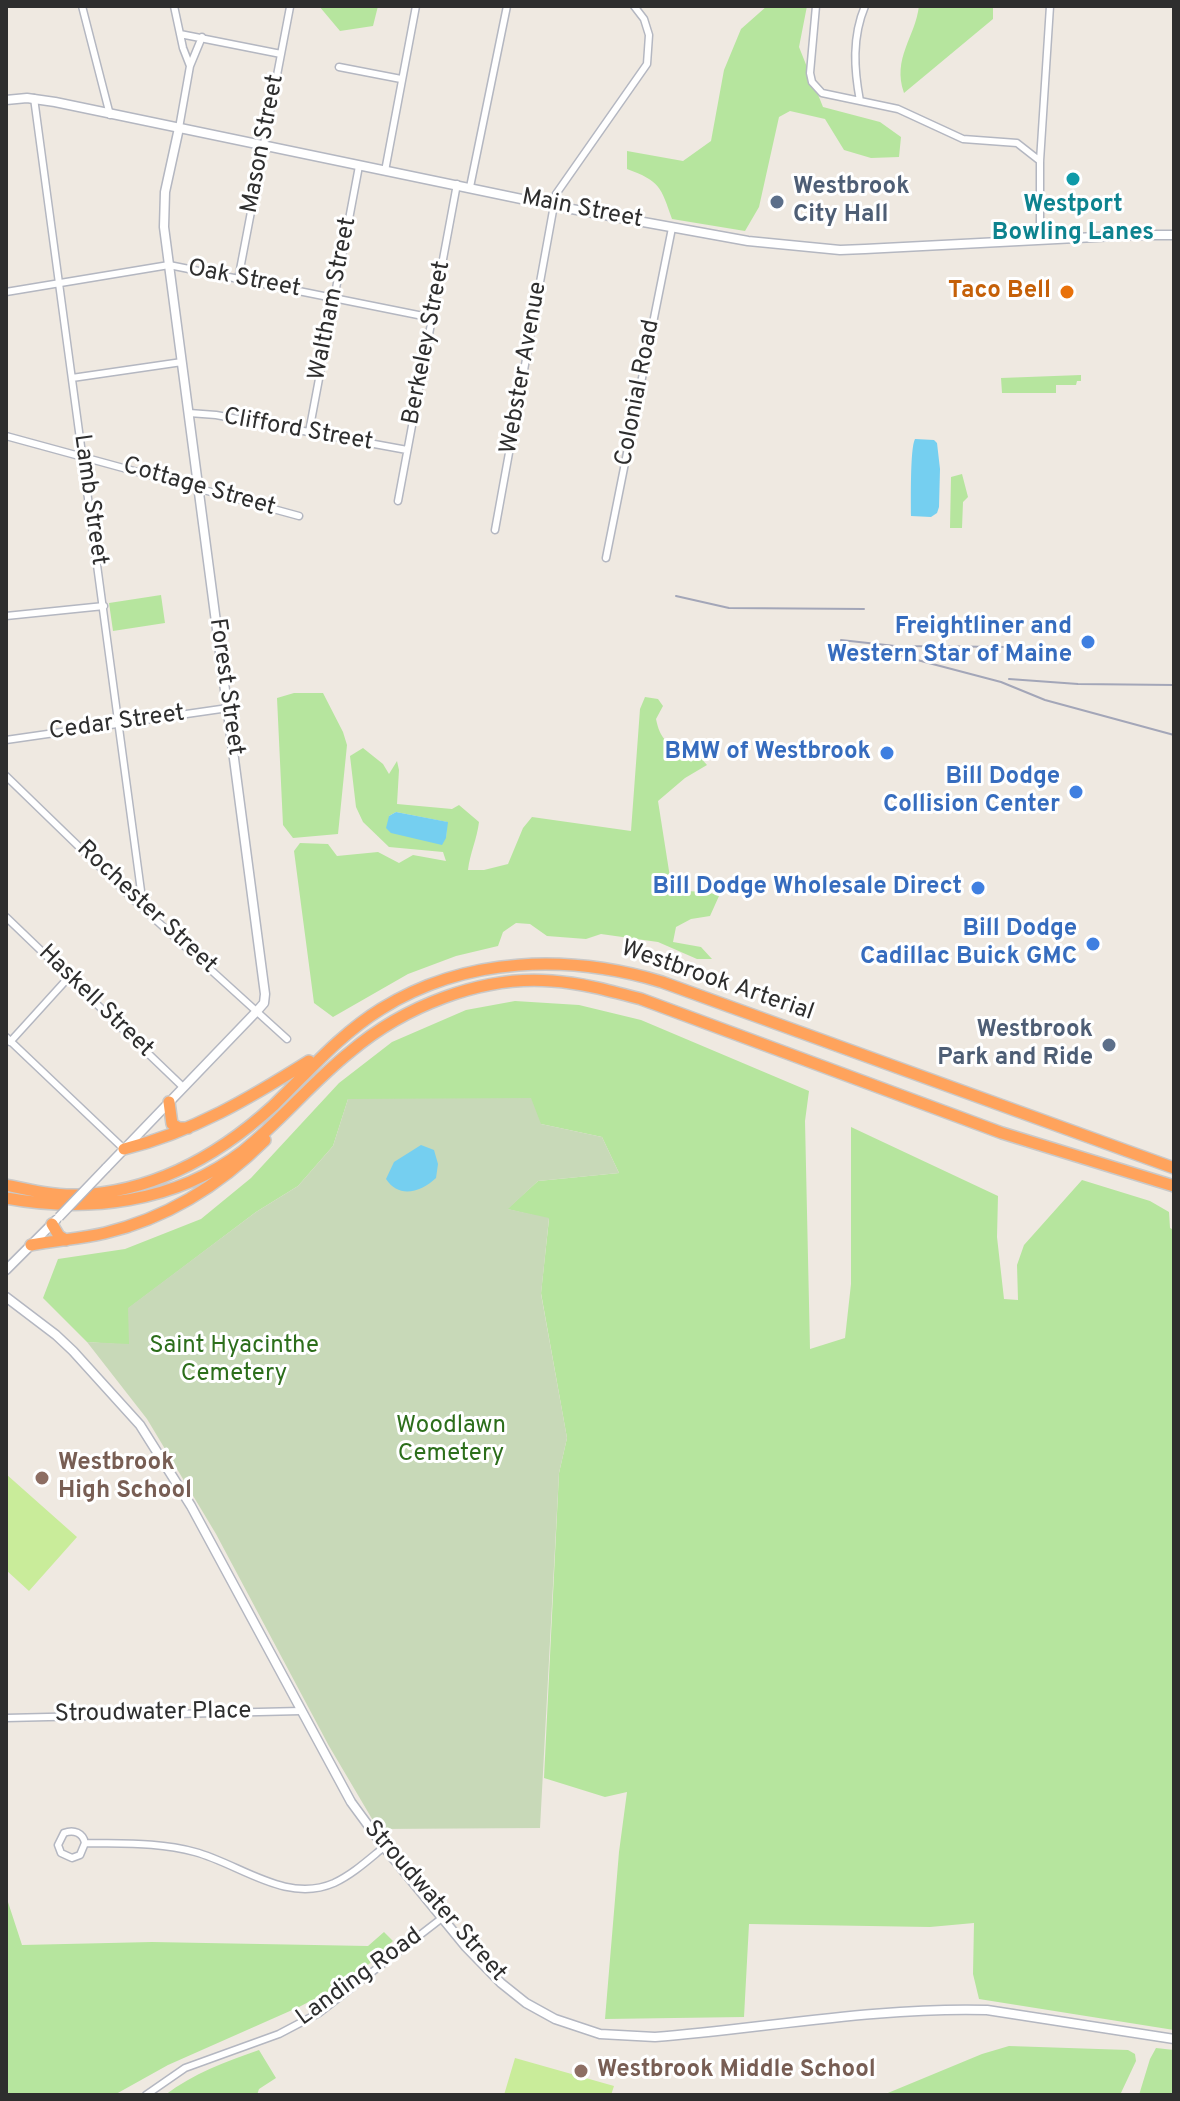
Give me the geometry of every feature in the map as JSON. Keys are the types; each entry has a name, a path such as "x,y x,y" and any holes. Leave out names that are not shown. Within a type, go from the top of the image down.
{"highway":[{"name":"Westbrook Arterial","path":"6,1185 45,1193 79,1195 138,1184 179,1171 201,1161 247,1128 294,1085 320,1055 382,1008 448,979 510,965 537,963 601,967 636,974 1174,1168"},
{"name":"Westbrook Arterial","path":"6,1198 42,1205 110,1204 158,1193 206,1174 242,1152 350,1051 393,1022 438,1000 482,987 531,980 591,985 641,999 1002,1133 1174,1186"},
{"path":"124,1149 188,1128 250,1099 320,1055"},
{"path":"169,1102 172,1124 188,1128"},
{"path":"31,1245 123,1228 189,1200 241,1164 267,1139 286,1112"},
{"path":"56,1220 59,1236 66,1240"}],"main road":[{"name":"Main Street","path":"6,100 34,98 555,206 748,241 840,250 1171,234"},
{"name":"Forest Street","path":"179,128 163,209 265,994 264,1003 257,1011"},
{"path":"6,1270 257,1011"},
{"name":"Stroudwater Street","path":"6,1297 73,1351 143,1428 191,1506 356,1809 442,1918 501,1983 526,2003 555,2019 600,2034 655,2037 960,2009 1015,2014 1174,2039"}],"street":[{"path":"82,6 110,115"},
{"name":"Forest Street","path":"174,6 190,66 179,128"},
{"path":"385,171 416,6"},
{"path":"470,187 507,6"},
{"name":"Webster Avenue","path":"495,530 559,189 644,71 649,35 644,19 634,6"},
{"path":"816,6 811,53 812,82 822,93 898,109 963,139 1017,143 1040,161"},
{"path":"860,101 856,79 856,35 865,6"},
{"path":"1040,239 1040,161 1050,6"},
{"name":"Mason Street","path":"238,280 290,7"},
{"path":"180,34 281,54"},
{"path":"190,66 202,37"},
{"path":"339,67 401,79"},
{"name":"Lamb Street","path":"34,98 120,723 141,891 136,902"},
{"name":"Waltham Street","path":"309,432 359,166"},
{"name":"Berkeley Street","path":"398,501 457,184"},
{"name":"Colonial Road","path":"606,558 672,228"},
{"name":"Oak Street","path":"6,292 169,265 433,318"},
{"path":"72,378 182,362"},
{"name":"Clifford Street","path":"189,413 407,450"},
{"name":"Cottage Street","path":"6,436 299,516"},
{"path":"6,616 104,606"},
{"name":"Cedar Street","path":"6,740 228,708"},
{"name":"Rochester Street","path":"6,776 136,902 287,1039"},
{"name":"Haskell Street","path":"6,917 183,1087"},
{"path":"69,977 8,1039 124,1149"},
{"name":"Stroudwater Place","path":"6,1718 301,1711"},
{"path":"69,1831 82,1835 85,1843 80,1855 72,1858 61,1853 58,1845 61,1836 69,1831"},
{"path":"85,1843 180,1848 206,1855 279,1885 307,1889 334,1883 384,1847"},
{"name":"Landing Road","path":"146,2095 185,2068 279,2034 309,2018 373,1973 442,1918"}],"green space":[{"path":"319,6 378,6 373,26 340,31"},
{"path":"767,6 807,6 799,47 823,107 880,122 901,137 899,157 871,158 844,150 825,119 790,111 779,117 759,207 745,231 672,219 658,186 627,169 627,151 683,161 711,141 724,70 741,29"},
{"path":"919,6 993,6 993,19 904,93 902,59"},
{"path":"1081,375 1081,381 1077,381 1076,385 1056,385 1056,393 1002,393 1001,378"},
{"path":"962,474 968,497 963,502 962,528 950,528 951,477"},
{"path":"161,595 165,623 113,631 109,603"},
{"path":"294,693 323,693 343,732 347,745 338,834 293,838 283,825 277,698"},
{"path":"645,697 658,699 663,706 656,719 664,739 691,751 707,765 685,778 658,801 672,890 719,896 710,916 691,919 676,927 673,942 701,947 712,959 697,959 658,942 601,934 586,939 547,936 530,924 516,923 503,932 498,946 456,956 408,974 333,1017 314,1003 294,851 300,843 328,844 337,856 378,852 399,863 413,855 446,861 443,852 389,847 363,822 356,807 350,756 363,748 383,764 389,774 397,761 397,804 452,809 459,805 479,822 468,870 484,870 508,864 523,828 532,817 631,831 640,709","holes":["396,812 447,822 446,838 389,816"]},
{"path":"515,1001 579,1005 641,1020 809,1091 805,1121 810,1349 845,1338 851,1284 851,1127 998,1196 997,1237 1004,1299 1018,1300 1017,1265 1024,1245 1082,1180 1150,1201 1169,1212 1170,1228 1174,1230 1174,2030 979,1999 973,1974 974,1923 930,1927 749,1924 744,2017 605,2019 627,1792 605,1797 544,1778 559,1473 567,1438 541,1293 549,1219 507,1209 538,1181 619,1173 602,1137 541,1124 348,1099 333,1146 298,1186 256,1212 129,1308 129,1345 87,1342 43,1298 58,1259 125,1249 201,1219 251,1178 339,1083 392,1042 466,1010"},
{"name":"Woodlawn Cemetery","path":"531,1098 541,1124 602,1137 619,1173 538,1181 508,1209 549,1218 541,1294 567,1438 559,1473 540,1828 378,1829 329,1746 216,1534 147,1419 87,1342 129,1344 128,1308 256,1212 298,1186 333,1146 348,1099"},
{"path":"6,1474 77,1537 29,1591 6,1570"},
{"path":"6,1896 22,1945 152,1942 368,1946 384,1932 393,1941 369,1964 335,1988 168,2065 116,2094 9,2095 6,2087"},
{"path":"1009,2046 1128,2050 1135,2054 1136,2061 1120,2095 883,2095 982,2054"},
{"path":"1156,2048 1174,2050 1174,2095 1139,2095"},
{"path":"259,2050 276,2078 259,2089 257,2095 165,2095 199,2074"},
{"path":"515,2058 614,2086 611,2095 504,2095"}],"water":[{"path":"915,439 934,440 937,443 939,507 931,517 911,516"},
{"path":"396,812 448,822 442,845 391,833 386,828 389,816"},
{"path":"421,1145 434,1150 438,1164 436,1178 417,1190 397,1189 386,1179 394,1162"}],"railway":[{"path":"676,596 729,608 864,609"},
{"path":"841,640 895,646 1013,647"},
{"path":"883,651 1001,682 1045,700 1174,735"},
{"path":"1009,679 1078,684 1174,685"}],"place":[{"name":"Westport Bowling Lanes","path":"1073,179"},
{"name":"Westbrook City Hall","path":"777,202"},
{"name":"Taco Bell","path":"1067,292"},
{"name":"Freightliner and Western Star of Maine","path":"1088,642"},
{"name":"BMW of Westbrook","path":"887,753"},
{"name":"Bill Dodge Collision Center","path":"1076,792"},
{"name":"Bill Dodge Wholesale Direct","path":"978,888"},
{"name":"Bill Dodge Cadillac Buick GMC","path":"1093,944"},
{"name":"Westbrook Park and Ride","path":"1109,1045"},
{"name":"Westbrook High School","path":"42,1478"},
{"name":"Westbrook Middle School","path":"581,2071"}],"park label":[{"name":"Saint Hyacinthe Cemetery","path":"234,1361"}]}
